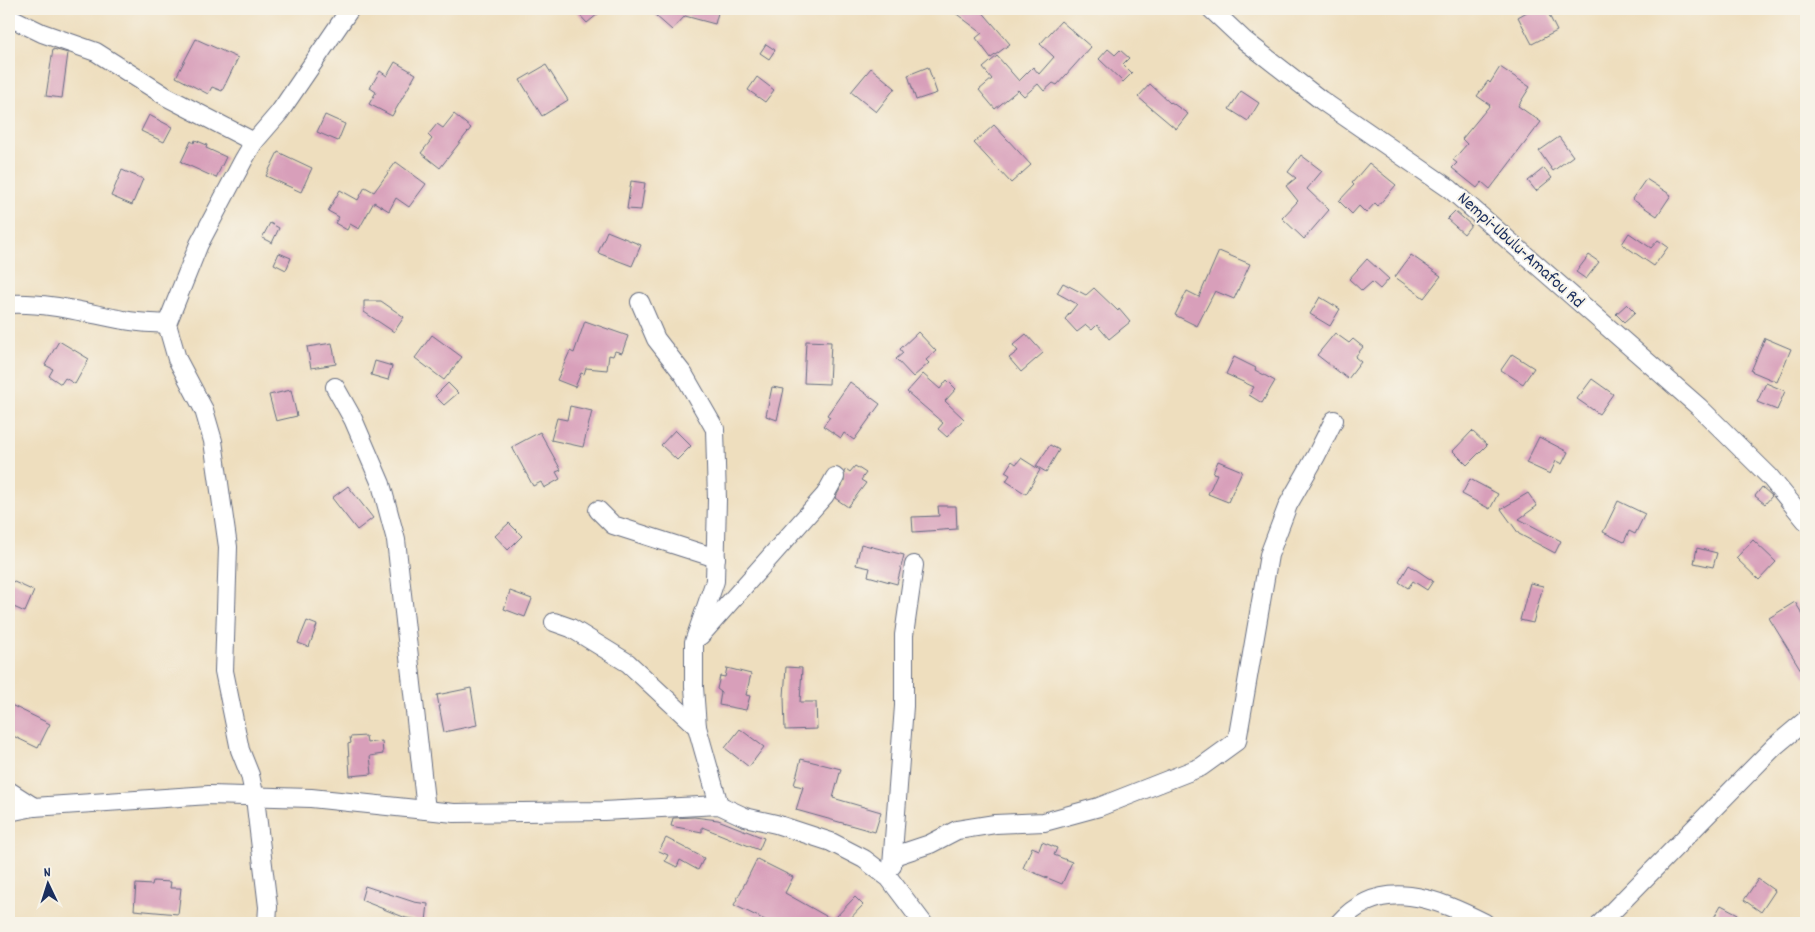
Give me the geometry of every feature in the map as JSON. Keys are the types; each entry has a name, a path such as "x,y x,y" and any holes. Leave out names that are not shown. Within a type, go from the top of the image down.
{"street":[{"path":"267,923 268,907 255,798 250,775 240,750 224,671 228,547 213,441 204,410 177,359 167,324 199,244 254,142 279,113 350,9"},
{"name":"Nempi-Ubulu-Amafou Rd","path":"1211,9 1244,40 1321,100 1450,189 1699,407 1769,476 1806,521"},
{"path":"9,17 42,32 96,52 167,97 254,142"},
{"path":"640,302 656,338 684,375 715,430 717,500 715,581 694,642 694,687 697,727 719,805"},
{"path":"9,304 28,303 81,310 126,321 167,324"},
{"path":"335,387 353,418 381,484 396,540 426,810"},
{"path":"894,856 930,844 957,830 995,824 1044,822 1099,807 1201,767 1237,741 1269,555 1288,505 1334,420"},
{"path":"694,642 825,495 835,477"},
{"path":"598,510 613,525 716,558"},
{"path":"889,878 894,856 904,706 904,635 914,565"},
{"path":"554,622 571,628 628,663 697,727"},
{"path":"1602,923 1775,746 1806,720"},
{"path":"9,791 34,807"},
{"path":"9,812 34,807 209,795 255,798 311,798 454,813 524,813 719,805 745,817 776,824 831,842 864,859 889,878 923,923"},
{"path":"1339,923 1360,905 1392,894 1428,899 1458,910 1485,923"}],"building":[{"path":"574,9 604,9 587,23"},
{"path":"648,9 719,9 715,24 685,16 672,30"},
{"path":"950,9 980,9 1010,44 991,58 976,38 982,33"},
{"path":"1532,9 1546,9 1557,31 1532,44 1518,17"},
{"path":"1061,21 1091,47 1057,85 1053,83 1044,91 1038,84 1024,96 1018,90 995,109 979,90 992,79 983,68 997,56 1019,81 1033,67 1039,74 1054,57 1040,44"},
{"path":"196,39 238,58 222,91 212,87 208,94 176,77"},
{"path":"766,44 775,50 769,59 760,53"},
{"path":"53,49 68,53 62,98 46,96"},
{"path":"1108,49 1115,55 1120,50 1129,58 1123,64 1132,73 1123,82 1099,59"},
{"path":"395,62 416,74 392,116 369,104 376,92 370,88 380,71 387,76"},
{"path":"546,65 568,100 542,116 520,80"},
{"path":"928,67 937,93 916,100 908,75"},
{"path":"1500,67 1530,87 1518,106 1541,122 1490,189 1482,182 1477,188 1452,168 1457,163 1453,160 1467,144 1462,139 1490,105 1477,96 1488,81 1490,83"},
{"path":"871,68 895,88 876,112 851,92"},
{"path":"757,77 774,90 765,102 748,90"},
{"path":"1150,84 1170,103 1188,114 1176,129 1138,97"},
{"path":"1241,91 1259,103 1248,121 1229,109"},
{"path":"454,114 471,128 440,168 421,153 432,139 428,135 437,124 443,128"},
{"path":"149,115 172,127 164,142 141,131"},
{"path":"325,115 345,124 338,141 317,132"},
{"path":"994,125 1031,165 1011,183 974,143"},
{"path":"1559,137 1573,156 1553,171 1539,151"},
{"path":"195,140 207,145 206,148 226,157 216,178 181,162 191,141 194,143"},
{"path":"278,152 312,168 301,192 266,176"},
{"path":"1301,155 1322,171 1307,189 1329,210 1304,239 1282,218 1298,201 1286,186 1296,178 1288,172"},
{"path":"396,162 426,184 409,207 396,198 389,211 374,202 359,229 350,224 347,230 335,223 339,217 328,211 340,190 358,200 365,187 374,192"},
{"path":"1369,163 1396,185 1378,206 1375,203 1366,213 1359,206 1352,214 1339,201 1354,185 1352,183"},
{"path":"1544,168 1552,178 1536,191 1528,181"},
{"path":"122,170 143,179 132,205 111,196"},
{"path":"1646,179 1671,195 1657,216 1632,199"},
{"path":"631,181 645,183 641,210 627,209"},
{"path":"1455,211 1471,225 1464,234 1447,219"},
{"path":"270,223 279,228 272,243 262,238"},
{"path":"607,231 641,245 632,266 598,253"},
{"path":"1629,233 1651,248 1658,240 1668,247 1654,266 1622,244"},
{"path":"1219,251 1250,264 1234,299 1215,291 1197,326 1175,315 1187,291 1199,297"},
{"path":"279,253 291,258 286,270 274,264"},
{"path":"1411,255 1441,276 1424,298 1395,277"},
{"path":"1589,255 1599,262 1586,279 1576,272"},
{"path":"1367,259 1389,279 1380,289 1372,282 1362,291 1349,279"},
{"path":"1063,283 1086,295 1094,288 1118,311 1119,309 1130,322 1109,339 1097,325 1092,330 1086,325 1077,332 1065,319 1077,304 1057,293"},
{"path":"1320,297 1340,309 1330,326 1310,314"},
{"path":"364,301 381,301 404,317 394,332 364,312"},
{"path":"1627,304 1635,312 1624,322 1616,314"},
{"path":"585,321 628,336 622,353 615,351 613,356 609,355 607,370 586,368 584,374 581,373 575,387 557,380 570,351 574,353"},
{"path":"918,332 936,351 926,360 929,363 913,377 896,359 903,353 900,349"},
{"path":"1335,333 1349,343 1353,339 1363,347 1355,357 1361,362 1348,379 1317,355"},
{"path":"1026,334 1043,353 1021,372 1009,358 1018,351 1013,345"},
{"path":"432,335 462,357 444,380 415,358"},
{"path":"1765,338 1791,349 1777,382 1751,371"},
{"path":"59,341 89,359 75,384 65,378 61,384 49,376 53,369 45,365"},
{"path":"806,341 831,342 829,384 804,383"},
{"path":"332,343 336,364 311,368 307,347"},
{"path":"1512,354 1534,368 1523,384 1501,370"},
{"path":"1234,357 1256,368 1255,370 1275,381 1262,403 1249,395 1254,387 1226,374"},
{"path":"375,361 392,366 388,380 371,375"},
{"path":"923,374 940,389 947,380 956,389 945,401 964,419 947,437 938,429 943,423 907,392"},
{"path":"1592,379 1613,394 1599,414 1577,399"},
{"path":"850,382 880,404 854,440 844,433 841,438 823,426 830,417 827,415"},
{"path":"448,383 458,393 444,405 435,396"},
{"path":"1766,383 1785,391 1777,410 1757,402"},
{"path":"772,387 784,389 777,420 766,416"},
{"path":"291,390 297,416 276,421 269,395"},
{"path":"570,406 592,411 583,447 551,440 557,418 567,420"},
{"path":"675,430 691,446 677,460 661,445"},
{"path":"1472,431 1487,445 1467,465 1453,451"},
{"path":"540,432 561,470 556,472 560,479 544,488 541,482 533,486 512,447"},
{"path":"1539,437 1568,452 1562,464 1556,461 1550,474 1526,463"},
{"path":"1050,445 1059,450 1046,472 1036,466"},
{"path":"1021,458 1040,470 1026,494 1006,481 1010,475 1005,472 1012,461 1016,464"},
{"path":"1218,461 1242,471 1228,502 1208,494 1217,474 1213,473"},
{"path":"855,466 866,473 861,480 866,483 848,507 835,498 844,482 844,472 846,469 850,472"},
{"path":"1470,479 1498,494 1490,509 1462,494"},
{"path":"348,486 373,518 357,530 332,498"},
{"path":"1762,487 1772,496 1765,504 1755,496"},
{"path":"1528,493 1537,506 1519,519 1561,541 1555,553 1519,534 1501,509"},
{"path":"1618,501 1645,514 1635,534 1629,531 1624,542 1603,532"},
{"path":"938,506 956,506 957,529 913,532 912,517 939,516"},
{"path":"509,523 522,536 508,550 495,536"},
{"path":"1753,540 1776,562 1759,580 1736,558"},
{"path":"861,544 904,555 897,584 868,576 870,568 856,565"},
{"path":"1697,548 1717,553 1713,567 1694,563"},
{"path":"1409,565 1433,581 1427,590 1413,581 1408,588 1399,582"},
{"path":"12,581 34,591 25,612 9,605 9,588"},
{"path":"1530,583 1543,586 1533,623 1520,620"},
{"path":"510,591 532,599 525,617 504,609"},
{"path":"1795,602 1806,620 1806,678 1769,618"},
{"path":"307,621 317,625 309,647 298,643"},
{"path":"786,667 802,668 800,702 816,702 817,729 785,730 784,697"},
{"path":"727,668 751,674 746,695 750,696 746,710 719,705 721,692 717,689 720,676 725,677"},
{"path":"471,688 477,725 444,732 437,695"},
{"path":"9,704 50,724 38,748 9,734"},
{"path":"740,729 764,747 749,767 725,748"},
{"path":"366,736 367,743 382,741 383,754 370,756 372,774 350,776 348,744 351,743 350,737"},
{"path":"801,759 841,769 833,798 881,812 875,832 796,810 803,787 794,785"},
{"path":"694,817 718,820 764,838 759,850 702,827 702,832 671,826 673,818"},
{"path":"666,838 704,858 698,870 680,860 677,867 665,861 668,855 659,851"},
{"path":"1042,842 1057,848 1054,855 1072,862 1062,884 1023,868 1032,847 1039,850"},
{"path":"757,859 793,877 785,893 833,920 855,897 863,905 846,923 771,923 734,905"},
{"path":"1758,879 1775,891 1761,912 1744,900"},
{"path":"153,881 171,882 170,888 181,888 178,914 134,910 136,884 152,885"},
{"path":"365,886 414,902 428,904 426,921 406,918 361,900"},
{"path":"1721,905 1738,914 1732,923 1711,923"}]}
